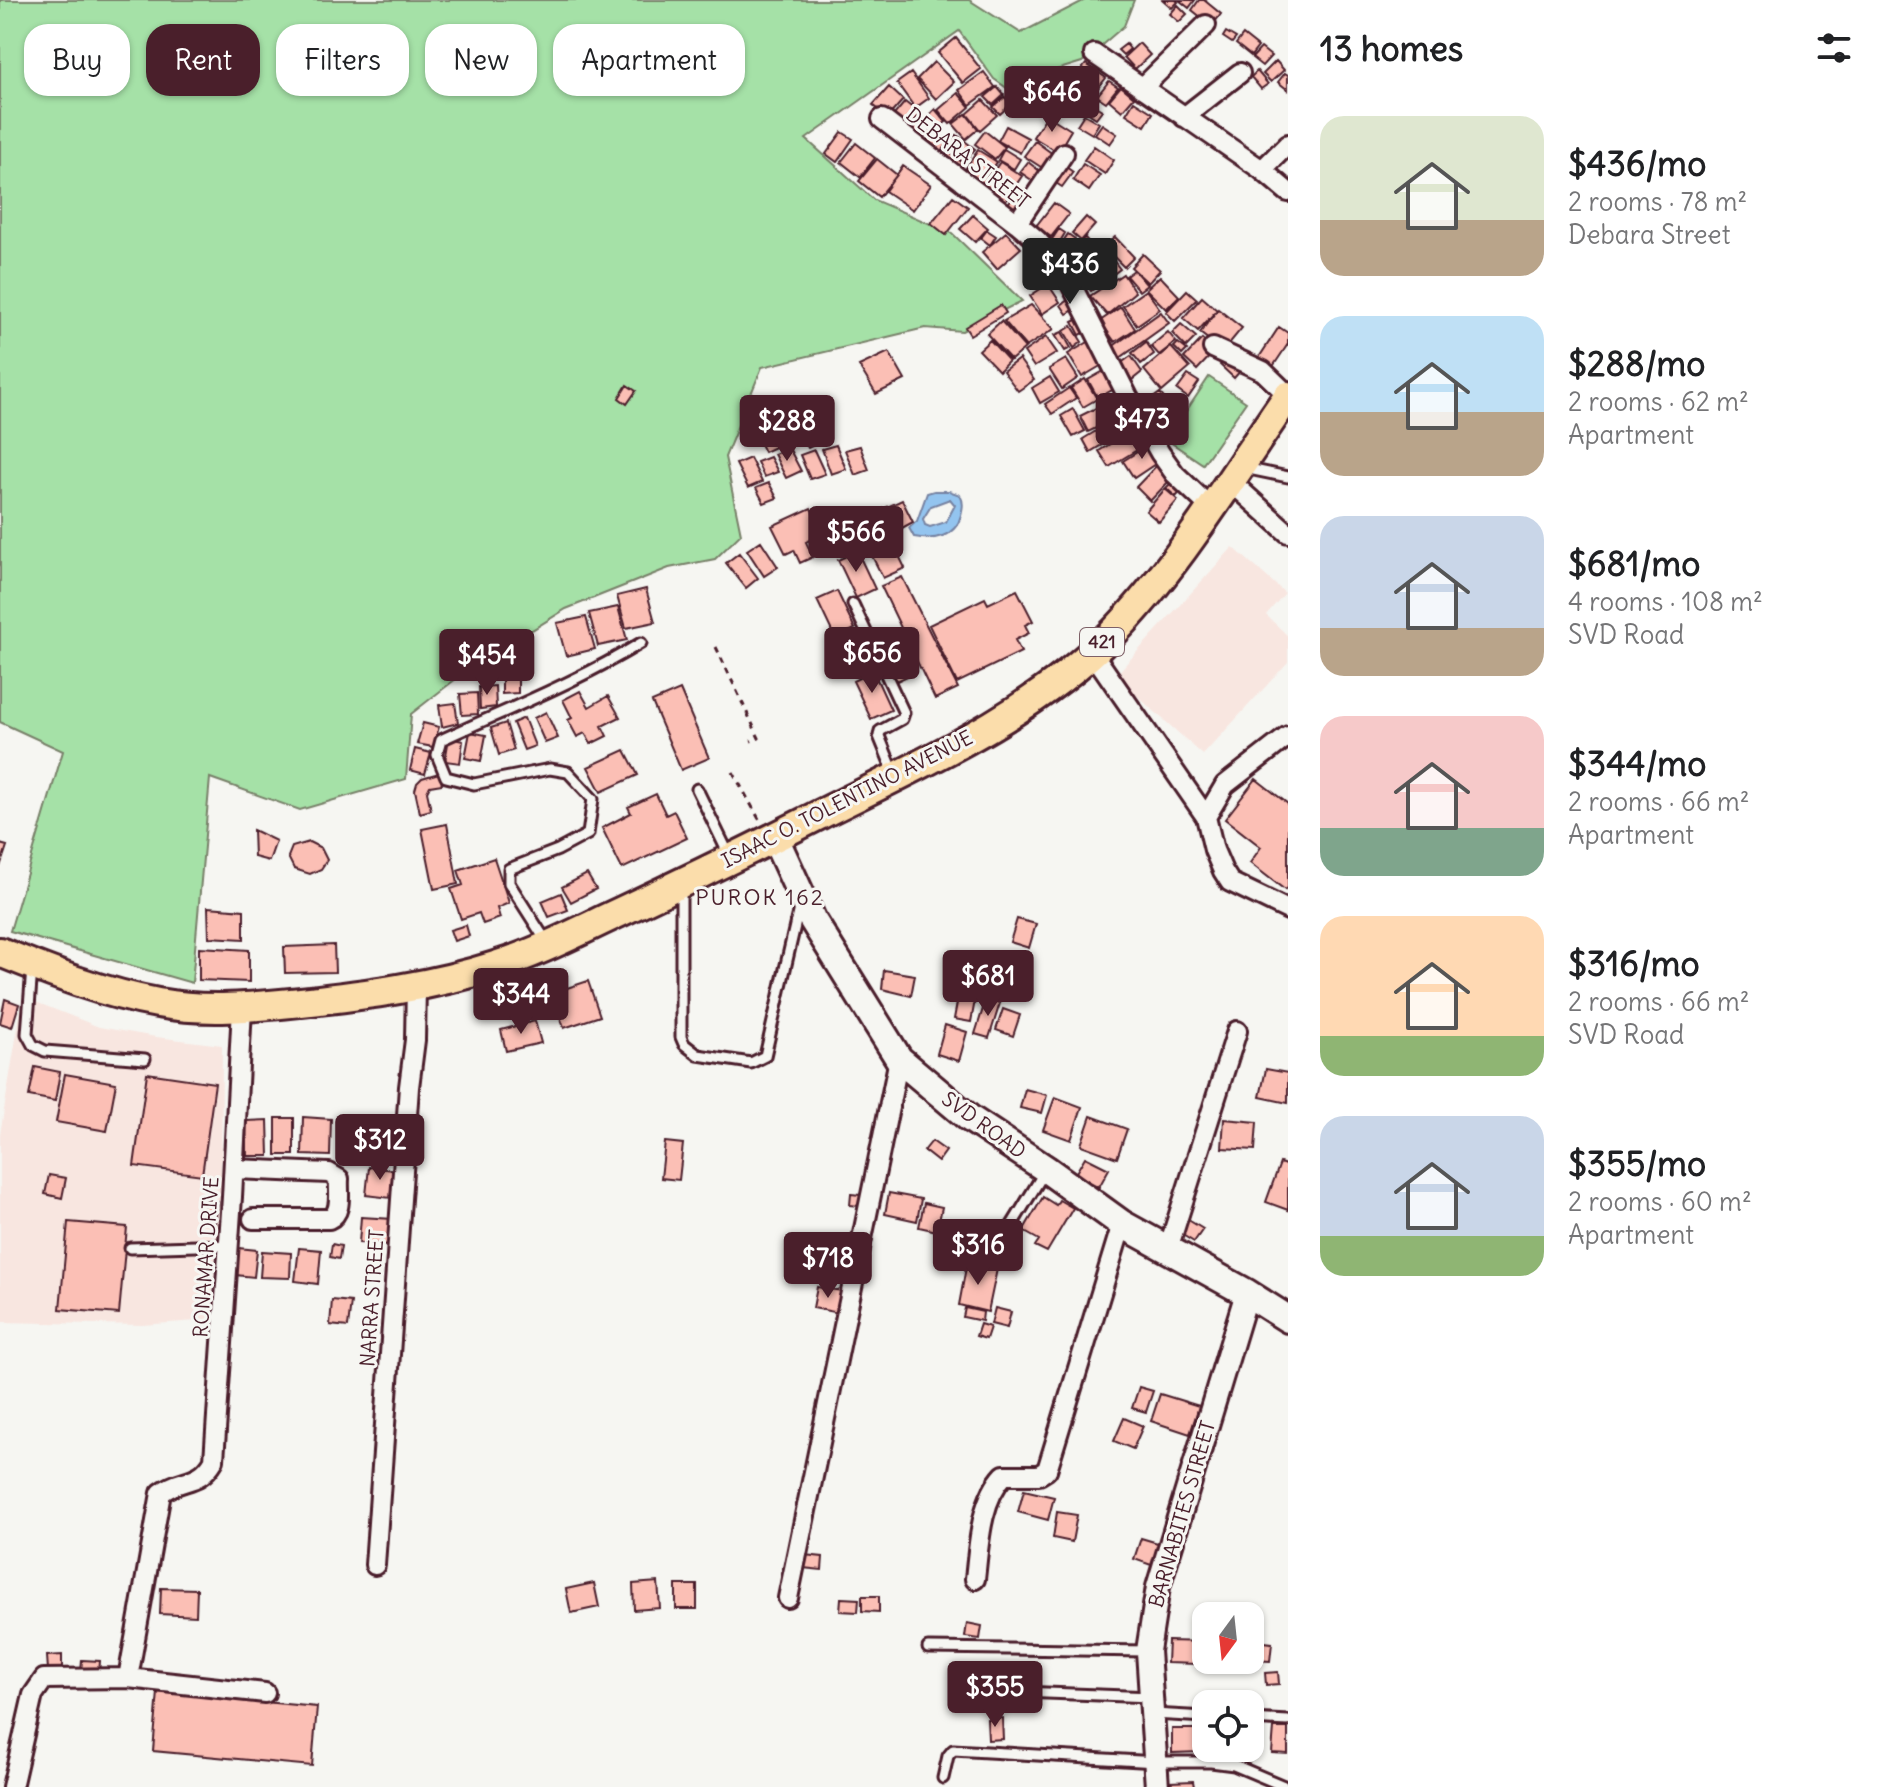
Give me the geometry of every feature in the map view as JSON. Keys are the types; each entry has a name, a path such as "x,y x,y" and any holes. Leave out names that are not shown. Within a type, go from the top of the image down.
{"main road":[{"name":"ISAAC O. TOLENTINO AVENUE","path":"0,952 82,985 160,1003 221,1009 333,999 416,986 496,966 548,944 732,860 895,776 996,722 1064,676 1112,634 1156,583 1284,407"},
{"name":"SVD ROAD","path":"773,839 812,919 899,1059 969,1118 1122,1224 1286,1312"}],"street":[{"path":"1142,88 1206,25"},
{"path":"1094,54 1262,170 1288,192"},
{"path":"1184,117 1240,73"},
{"name":"DEBARA STREET","path":"882,119 1017,223 1065,272 1160,453 1175,474 1211,508"},
{"path":"1262,170 1288,144"},
{"path":"1017,223 1064,153"},
{"path":"1213,348 1263,371 1284,407"},
{"path":"1234,474 1288,533"},
{"path":"1092,652 1206,817 1214,850 1230,882 1288,910"},
{"path":"1206,817 1225,785 1288,736"},
{"name":"NARRA STREET","path":"375,1565 409,1087 415,1040 416,986"},
{"name":"RONAMAR DRIVE","path":"128,1678 161,1493 174,1483 205,1475 214,1460 242,1008"},
{"path":"1168,1249 1237,1031"},
{"path":"788,1598 899,1059"},
{"path":"234,1169 329,1173 339,1179 338,1211 329,1219 253,1219"},
{"path":"975,1579 984,1517 997,1482 1004,1475 1039,1475 1047,1470 1122,1224"},
{"name":"BARNABITES STREET","path":"1157,1787 1148,1651 1158,1587 1247,1293"},
{"path":"12,1787 33,1695 44,1679 128,1678 265,1693"}],"lane":[{"path":"1234,474 1288,477"},
{"path":"853,604 904,713 902,719 880,731 879,736 895,776"},
{"path":"548,944 509,883 509,869 558,850 588,834 593,799 568,772 550,769 474,784 446,777 437,755 441,740 603,666 641,643"},
{"path":"697,789 732,860"},
{"path":"680,884 681,1037 684,1044 698,1055 751,1063 765,1056 769,1046 802,897"},
{"path":"32,965 27,1034 33,1045 45,1051 145,1059"},
{"path":"991,1259 1046,1169"},
{"path":"130,1248 229,1245"},
{"path":"928,1648 1148,1651"},
{"path":"997,1691 1152,1706 1192,1714"},
{"path":"1264,1720 1288,1721"},
{"path":"943,1778 948,1756 953,1750 1157,1762 1211,1762 1234,1765 1286,1787"}],"path":[{"path":"716,647 759,738 751,741"},
{"path":"733,772 773,839"}],"shaded area":[{"path":"1233,547 1285,593 1266,615 1288,636 1288,662 1203,755 1115,676"},
{"path":"23,997 99,1027 222,1045 221,1198 210,1320 142,1325 0,1322 0,1134"}],"green space":[{"path":"0,0 969,0 1021,33 1085,0 1134,0 1124,26 1082,62 1056,70 1031,105 994,79 959,31 806,139 874,200 952,233 1022,301 962,331 925,328 762,367 725,457 741,534 715,559 669,568 566,609 466,671 411,714 406,779 300,810 210,778 192,983 10,931 63,751 0,722"},
{"path":"1209,377 1246,402 1203,464 1167,440"}],"water":[{"path":"949,491 960,495 963,505 961,515 954,528 943,536 914,537 909,528 917,521 927,493","holes":["950,499 955,505 946,522 930,527 925,525 923,519 931,506"]}],"building":[{"path":"1163,0 1176,0 1178,2 1172,8"},
{"path":"1179,0 1195,0 1189,8"},
{"path":"1199,0 1204,0 1221,14 1212,26 1192,10"},
{"path":"1178,5 1187,14 1179,22 1170,14"},
{"path":"1226,32 1236,38 1232,43 1223,37"},
{"path":"1243,35 1258,47 1251,56 1236,44"},
{"path":"956,38 981,69 963,83 938,53"},
{"path":"1139,43 1150,55 1135,69 1124,57"},
{"path":"1126,44 1130,49 1123,55 1118,50"},
{"path":"1261,48 1271,56 1262,66 1252,58"},
{"path":"1276,61 1284,70 1271,82 1263,74"},
{"path":"934,62 954,82 936,99 917,79"},
{"path":"1086,64 1106,78 1094,93 1074,79"},
{"path":"1257,71 1268,84 1261,89 1251,77"},
{"path":"984,72 995,87 970,105 959,90"},
{"path":"911,73 929,98 915,108 897,83"},
{"path":"1285,73 1288,75 1288,90 1278,82"},
{"path":"1057,74 1067,81 1058,96 1048,89"},
{"path":"1109,81 1118,87 1106,102 1097,96"},
{"path":"1121,86 1134,97 1122,111 1109,100"},
{"path":"889,87 903,100 888,117 873,105"},
{"path":"997,87 1004,95 993,105 985,97"},
{"path":"958,93 970,107 950,124 938,110"},
{"path":"1005,97 1011,104 1000,114 993,107"},
{"path":"983,100 997,115 980,130 967,114"},
{"path":"1134,101 1153,113 1145,126 1126,114"},
{"path":"905,102 920,114 904,133 889,121"},
{"path":"1092,104 1102,110 1096,118 1087,112"},
{"path":"935,109 946,122 937,130 926,118"},
{"path":"966,114 978,129 966,139 953,124"},
{"path":"1084,114 1099,123 1092,134 1077,125"},
{"path":"1047,115 1071,130 1058,152 1033,137"},
{"path":"923,118 933,128 918,143 908,133"},
{"path":"1102,124 1117,134 1110,144 1095,134"},
{"path":"1006,126 1028,138 1020,153 998,141"},
{"path":"934,130 950,141 939,155 924,145"},
{"path":"985,131 1005,147 995,159 975,144"},
{"path":"842,132 853,139 837,162 826,154"},
{"path":"957,135 975,149 964,163 946,148"},
{"path":"1035,141 1057,157 1047,171 1024,156"},
{"path":"856,143 875,158 860,177 841,162"},
{"path":"1094,146 1114,160 1105,174 1084,160"},
{"path":"1004,149 1020,159 1014,169 998,160"},
{"path":"978,150 997,162 979,189 960,177"},
{"path":"949,152 964,164 956,174 941,162"},
{"path":"877,159 897,175 879,197 859,181"},
{"path":"1000,162 1022,176 1002,206 980,191"},
{"path":"1028,162 1041,172 1033,181 1020,172"},
{"path":"1059,162 1073,172 1062,187 1048,178"},
{"path":"1083,164 1100,175 1089,191 1073,180"},
{"path":"903,166 931,185 913,210 885,191"},
{"path":"1018,189 1032,199 1018,219 1004,210"},
{"path":"953,196 968,207 946,235 931,223"},
{"path":"1054,203 1069,214 1051,237 1036,226"},
{"path":"973,215 988,228 975,242 960,229"},
{"path":"1086,217 1095,225 1081,241 1072,233"},
{"path":"1059,229 1065,233 1058,245 1051,241"},
{"path":"987,230 996,236 990,245 981,238"},
{"path":"1006,232 1021,248 997,269 982,252"},
{"path":"1068,234 1075,239 1065,254 1058,249"},
{"path":"1115,237 1134,257 1124,267 1104,247"},
{"path":"1085,238 1098,253 1080,267 1067,253"},
{"path":"1106,251 1120,269 1091,291 1077,272"},
{"path":"1143,254 1160,270 1148,283 1131,267"},
{"path":"1134,270 1147,285 1139,291 1126,276"},
{"path":"1123,274 1135,292 1107,315 1090,296"},
{"path":"1160,276 1179,296 1166,309 1146,289"},
{"path":"1048,284 1060,302 1042,314 1030,296"},
{"path":"1146,290 1160,309 1137,325 1123,306"},
{"path":"1187,290 1197,299 1175,321 1166,312"},
{"path":"1072,297 1079,307 1067,314 1061,305"},
{"path":"1202,297 1217,310 1198,331 1183,318"},
{"path":"1001,305 1006,313 970,335 965,327"},
{"path":"1031,305 1054,329 1026,347 1004,321"},
{"path":"1121,307 1135,329 1115,342 1100,321"},
{"path":"1218,309 1242,328 1223,351 1200,333"},
{"path":"1161,312 1169,323 1120,358 1112,347"},
{"path":"1087,315 1094,327 1080,335 1073,322"},
{"path":"1001,321 1025,348 1011,360 987,334"},
{"path":"1181,324 1196,337 1186,347 1172,333"},
{"path":"1072,326 1082,342 1074,348 1064,331"},
{"path":"1279,327 1288,333 1288,344 1272,368 1258,359"},
{"path":"1062,332 1071,348 1065,351 1055,335"},
{"path":"1168,332 1176,342 1159,355 1151,346"},
{"path":"1046,337 1057,353 1034,367 1024,352"},
{"path":"1095,338 1109,361 1082,377 1068,354"},
{"path":"1202,339 1215,351 1197,370 1184,358"},
{"path":"990,340 1009,361 999,371 979,350"},
{"path":"1146,342 1154,354 1141,364 1132,353"},
{"path":"1178,343 1187,350 1182,355 1174,347"},
{"path":"1171,347 1190,368 1162,392 1144,370"},
{"path":"889,352 905,380 876,394 859,366"},
{"path":"1131,356 1142,372 1132,380 1120,364"},
{"path":"1228,356 1242,369 1234,378 1220,365"},
{"path":"1019,359 1034,380 1018,391 1003,371"},
{"path":"1066,359 1078,378 1062,389 1049,369"},
{"path":"1111,367 1121,385 1098,398 1088,380"},
{"path":"1188,375 1199,382 1188,398 1177,390"},
{"path":"1050,377 1059,392 1040,403 1032,388"},
{"path":"1085,379 1097,399 1083,407 1071,388"},
{"path":"627,385 636,391 627,404 619,398"},
{"path":"1069,388 1076,398 1052,414 1045,404"},
{"path":"1160,393 1169,405 1153,415 1145,404"},
{"path":"1106,403 1115,419 1088,432 1080,416"},
{"path":"1073,409 1085,431 1073,437 1061,416"},
{"path":"1129,411 1137,424 1090,452 1083,439"},
{"path":"787,417 799,440 785,447 772,423"},
{"path":"810,418 821,442 808,448 795,424"},
{"path":"767,422 779,445 764,452 752,428"},
{"path":"1135,428 1145,445 1109,467 1099,451"},
{"path":"1150,444 1161,460 1134,478 1123,461"},
{"path":"836,445 846,469 831,474 822,449"},
{"path":"860,446 869,470 855,475 845,450"},
{"path":"789,448 801,471 786,478 774,454"},
{"path":"814,450 825,474 810,479 800,455"},
{"path":"770,457 778,472 764,477 757,462"},
{"path":"750,458 762,482 748,488 736,464"},
{"path":"1157,465 1171,479 1150,501 1136,487"},
{"path":"1173,481 1183,489 1176,497 1166,488"},
{"path":"769,483 777,498 764,503 756,488"},
{"path":"1165,489 1178,500 1159,522 1146,511"},
{"path":"902,500 913,522 889,535 905,568 883,578 855,522"},
{"path":"811,508 823,534 806,542 813,557 800,563 794,550 786,554 772,526"},
{"path":"761,541 778,567 764,576 747,550"},
{"path":"857,551 875,589 856,598 838,560"},
{"path":"739,553 758,578 746,588 726,563"},
{"path":"902,577 958,688 935,699 881,586"},
{"path":"646,589 655,622 626,628 617,596"},
{"path":"1017,590 1033,621 1025,625 1029,633 1015,640 1021,652 957,683 929,625 985,598 988,604"},
{"path":"837,591 855,629 835,638 817,600"},
{"path":"618,607 627,640 598,646 589,613"},
{"path":"586,617 595,649 566,656 557,623"},
{"path":"898,633 916,672 897,681 879,642"},
{"path":"873,671 891,710 871,719 853,681"},
{"path":"502,672 518,672 518,693 502,694"},
{"path":"495,686 496,707 480,709 479,687"},
{"path":"680,690 709,758 681,770 652,702"},
{"path":"580,691 589,707 608,696 620,717 602,726 607,736 591,744 585,733 577,737 568,720 572,718 563,700"},
{"path":"477,693 478,714 462,715 460,694"},
{"path":"455,703 458,723 442,727 439,705"},
{"path":"546,712 558,738 545,743 534,718"},
{"path":"524,718 535,746 524,750 513,723"},
{"path":"423,723 439,727 433,747 417,744"},
{"path":"506,723 514,750 499,755 491,728"},
{"path":"470,732 486,735 481,761 465,758"},
{"path":"449,738 463,741 460,763 445,761"},
{"path":"415,749 431,753 425,774 410,770"},
{"path":"625,750 638,775 601,792 588,767"},
{"path":"439,773 442,784 430,786 427,792 431,810 420,813 415,790 417,783 422,778"},
{"path":"1256,779 1288,804 1288,886 1285,890 1250,863 1261,847 1225,819"},
{"path":"656,794 666,815 674,811 687,838 622,869 602,828 631,813 628,807"},
{"path":"447,824 458,884 434,889 422,829"},
{"path":"253,830 276,841 269,861 254,857"},
{"path":"309,842 321,848 327,860 321,869 310,874 294,869 288,857 292,847"},
{"path":"0,844 7,846 0,867"},
{"path":"494,858 509,903 497,908 500,918 483,924 479,913 461,919 451,889 463,885 458,870"},
{"path":"587,874 596,889 571,902 562,887"},
{"path":"561,893 568,910 549,917 542,901"},
{"path":"208,907 244,910 244,939 209,937"},
{"path":"1017,919 1036,924 1029,948 1010,942"},
{"path":"466,925 469,936 454,941 450,930"},
{"path":"334,945 335,972 285,973 284,947"},
{"path":"199,947 249,950 249,982 199,980"},
{"path":"1008,955 1026,959 1020,982 1002,977"},
{"path":"884,970 915,975 911,996 882,989"},
{"path":"588,981 600,1016 564,1028 552,993"},
{"path":"959,992 976,995 971,1022 954,1019"},
{"path":"5,999 19,1004 12,1027 0,1023"},
{"path":"986,999 1000,1003 989,1038 975,1034"},
{"path":"1003,1009 1020,1015 1013,1036 996,1030"},
{"path":"535,1021 541,1043 506,1051 501,1030"},
{"path":"945,1025 967,1032 959,1061 937,1054"},
{"path":"35,1067 60,1072 55,1101 29,1096"},
{"path":"1266,1069 1288,1073 1288,1103 1260,1097"},
{"path":"147,1073 215,1083 202,1175 134,1166"},
{"path":"65,1074 116,1083 107,1131 56,1122"},
{"path":"1025,1089 1047,1095 1042,1113 1020,1108"},
{"path":"1055,1097 1082,1107 1071,1140 1043,1130"},
{"path":"1091,1116 1127,1129 1117,1158 1081,1145"},
{"path":"303,1117 331,1119 330,1156 302,1155"},
{"path":"276,1118 294,1118 294,1155 276,1155"},
{"path":"1224,1119 1257,1122 1255,1150 1222,1148"},
{"path":"268,1120 269,1156 247,1156 246,1121"},
{"path":"932,1141 946,1151 938,1162 924,1151"},
{"path":"665,1142 683,1144 679,1180 661,1178"},
{"path":"1085,1157 1109,1169 1099,1187 1075,1174"},
{"path":"1280,1163 1288,1166 1288,1210 1266,1202"},
{"path":"369,1167 394,1170 391,1198 366,1195"},
{"path":"49,1175 66,1178 62,1198 45,1194"},
{"path":"889,1193 921,1199 917,1221 885,1214"},
{"path":"851,1194 869,1196 868,1207 850,1205"},
{"path":"1043,1197 1056,1205 1059,1200 1073,1208 1047,1252 1035,1246 1039,1240 1023,1231"},
{"path":"205,1199 218,1202 215,1223 201,1220"},
{"path":"924,1203 942,1207 937,1231 919,1227"},
{"path":"361,1217 393,1219 391,1245 359,1243"},
{"path":"1185,1218 1203,1229 1194,1242 1176,1231"},
{"path":"68,1222 127,1227 119,1314 60,1309"},
{"path":"332,1244 341,1246 339,1259 330,1257"},
{"path":"238,1248 257,1250 254,1277 236,1275"},
{"path":"299,1248 321,1250 318,1284 295,1281"},
{"path":"262,1251 291,1253 290,1278 260,1277"},
{"path":"967,1262 997,1269 988,1312 959,1305"},
{"path":"817,1287 842,1291 839,1313 813,1308"},
{"path":"332,1300 351,1302 348,1327 330,1325"},
{"path":"965,1308 983,1312 982,1321 963,1317"},
{"path":"995,1308 1011,1312 1007,1328 991,1324"},
{"path":"980,1324 990,1327 986,1339 976,1336"},
{"path":"1139,1387 1153,1391 1146,1412 1132,1408"},
{"path":"1160,1394 1199,1406 1190,1434 1151,1421"},
{"path":"1124,1418 1143,1426 1133,1449 1114,1441"},
{"path":"1024,1490 1054,1497 1048,1520 1018,1512"},
{"path":"1057,1512 1077,1515 1072,1542 1053,1538"},
{"path":"1141,1538 1161,1544 1154,1566 1134,1559"},
{"path":"804,1555 823,1557 822,1570 803,1568"},
{"path":"658,1582 660,1608 634,1610 633,1584"},
{"path":"594,1583 599,1607 571,1613 566,1589"},
{"path":"676,1585 697,1585 697,1609 676,1609"},
{"path":"161,1588 197,1589 196,1616 160,1614"},
{"path":"862,1596 879,1596 879,1612 862,1611"},
{"path":"841,1598 859,1599 858,1612 840,1611"},
{"path":"967,1623 982,1626 980,1639 965,1637"},
{"path":"1168,1641 1192,1642 1192,1664 1167,1663"},
{"path":"1264,1642 1272,1643 1270,1661 1264,1661"},
{"path":"62,1655 62,1670 48,1670 47,1656"},
{"path":"82,1660 100,1661 99,1674 81,1673"},
{"path":"1278,1672 1279,1684 1266,1685 1265,1673"},
{"path":"158,1692 317,1707 312,1766 153,1751"},
{"path":"1002,1718 1003,1739 988,1740 987,1719"},
{"path":"1274,1728 1288,1728 1288,1754 1272,1753"},
{"path":"1172,1729 1192,1729 1192,1752 1172,1753"},
{"path":"1193,1781 1194,1787 1171,1787 1170,1782"}],"district":[{"name":"PUROK 162","path":"760,897"}]}
